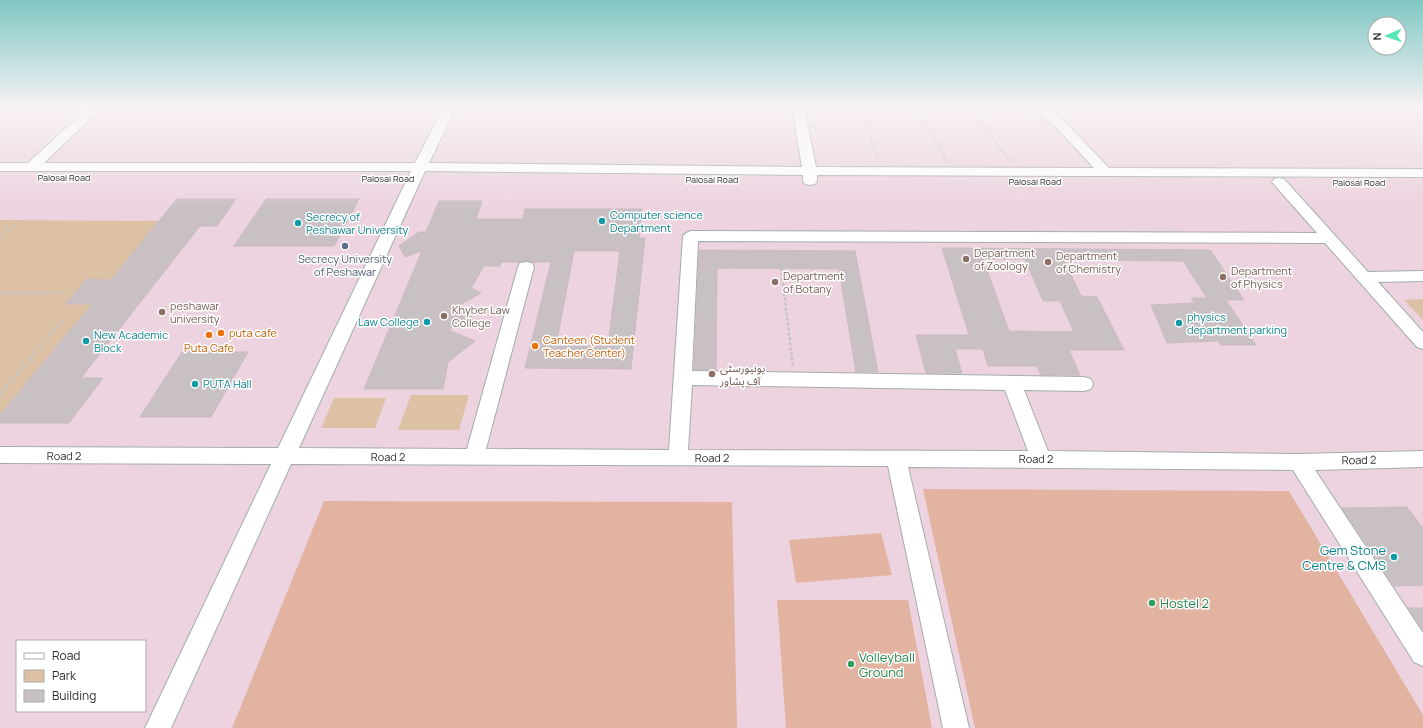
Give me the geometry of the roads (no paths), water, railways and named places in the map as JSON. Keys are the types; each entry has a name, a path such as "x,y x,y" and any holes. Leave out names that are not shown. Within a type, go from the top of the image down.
{"street":[{"path":"32,167 60,141"},
{"path":"158,728 284,456 433,141"},
{"path":"804,141 810,176 882,171 1017,172 1041,177 1105,172 1423,174"},
{"path":"1076,141 1105,172"},
{"path":"0,167 417,173"},
{"name":"Palosai Road","path":"0,178 417,173 1041,177 1279,182 1423,183"},
{"path":"1279,182 1423,343"},
{"path":"678,458 691,236 1329,238"},
{"path":"474,458 526,267"},
{"path":"1364,277 1423,276"},
{"path":"682,378 1084,384"},
{"path":"1012,383 1041,459"},
{"name":"Road 2","path":"0,455 474,458 896,458 1421,462"},
{"path":"896,458 956,728"},
{"path":"1299,462 1423,654"}],"place":[{"name":"Computer science Department","path":"602,221"},
{"name":"Secrecy of Peshawar University","path":"298,223"},
{"name":"Secrecy University of Peshawar","path":"345,246"},
{"name":"Department of Zoology","path":"966,259"},
{"name":"Department of Chemistry","path":"1048,262"},
{"name":"Department of Physics","path":"1223,277"},
{"name":"Department of Botany","path":"775,282"},
{"name":"peshawar university","path":"162,312"},
{"name":"Khyber Law College","path":"444,316"},
{"name":"Law College","path":"427,322"},
{"name":"physics department parking","path":"1179,323"},
{"name":"puta cafe","path":"221,333"},
{"name":"Puta Cafe","path":"209,335"},
{"name":"New Academic Block","path":"86,341"},
{"name":"Canteen (Student Teacher Center)","path":"535,346"},
{"name":"یونیورسٹی آف پشاور","path":"712,374"},
{"name":"PUTA Hall","path":"195,384"},
{"name":"Gem Stone Centre & CMS","path":"1394,557"},
{"name":"Hostel 2","path":"1152,603"},
{"name":"Volleyball Ground","path":"851,664"}]}
